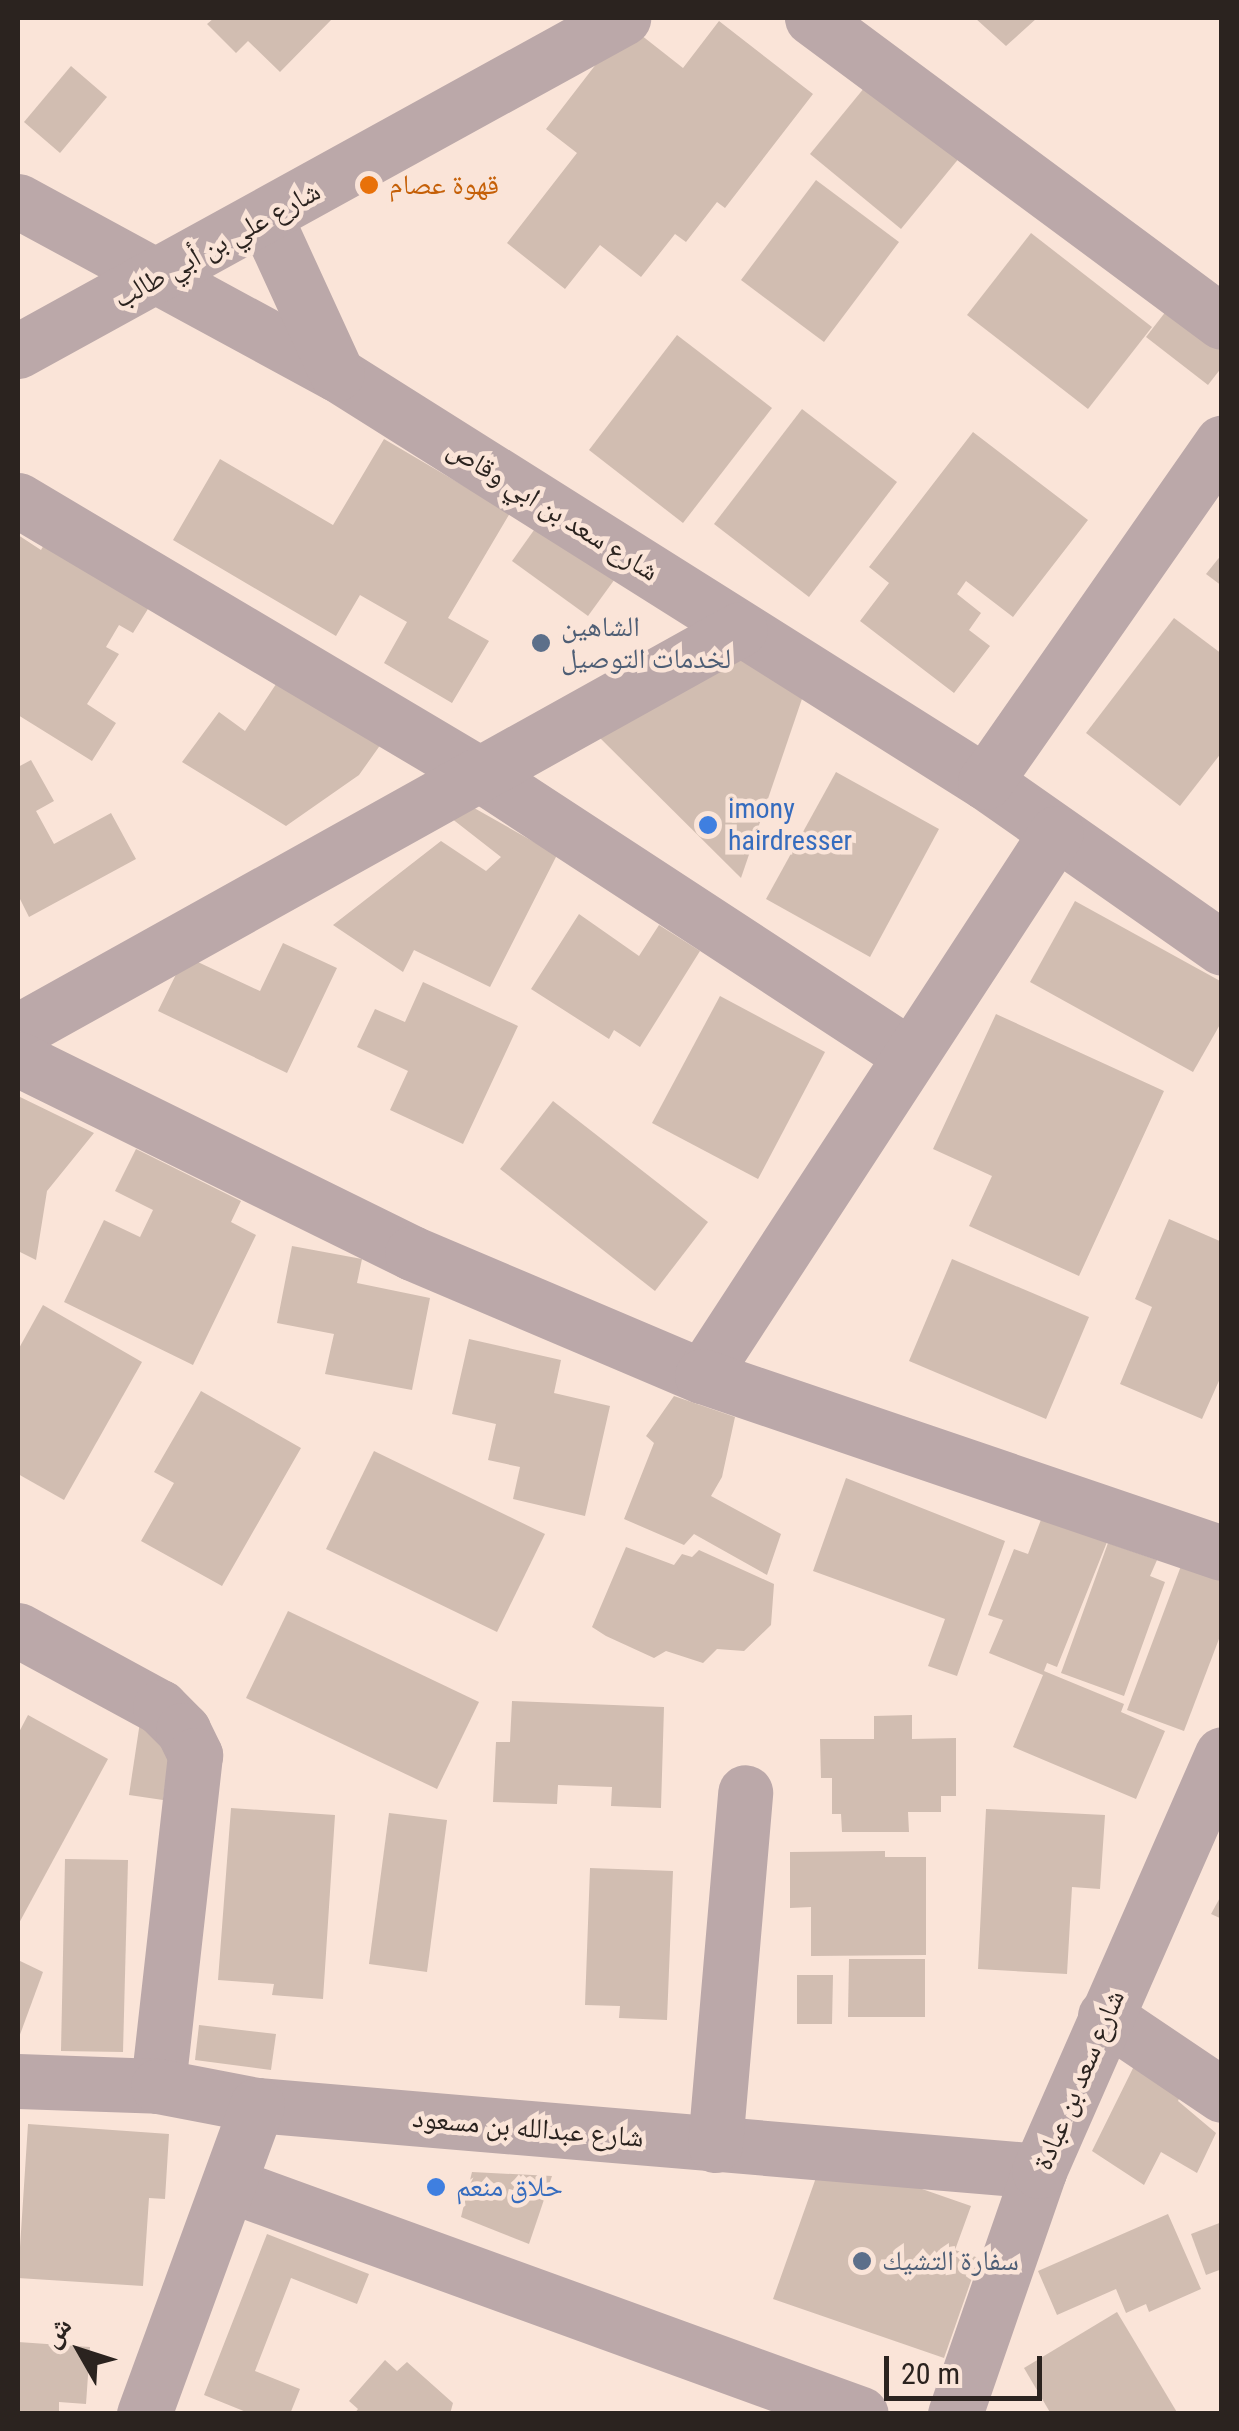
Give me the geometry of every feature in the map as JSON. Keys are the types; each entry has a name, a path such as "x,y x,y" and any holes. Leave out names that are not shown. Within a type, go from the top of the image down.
{"street":[{"name":"شارع علي بن أبي طالب","path":"18,351 162,278 624,18"},
{"path":"812,18 1222,322"},
{"name":"شارع سعد بن ابي وقاص","path":"18,200 337,374 985,782 1222,948"},
{"path":"266,219 337,374"},
{"path":"985,782 1222,442"},
{"path":"18,500 483,776 908,1054"},
{"path":"18,1031 483,776 740,629"},
{"path":"702,1376 1056,832"},
{"path":"18,1059 412,1253 702,1376 1222,1553"},
{"path":"18,1630 160,1707 183,1730 195,1755 158,2086"},
{"name":"شارع سعد بن عبادة","path":"955,2414 1040,2171 1222,1754"},
{"path":"715,2144 745,1792"},
{"path":"1105,2016 1222,2095"},
{"name":"شارع عبدالله بن مسعود","path":"18,2082 158,2086 257,2105 1040,2171"},
{"path":"144,2414 257,2105"},
{"path":"230,2185 749,2397 861,2414"}],"building":[{"path":"214,18 333,18 280,72 248,41 236,53 207,24"},
{"path":"975,18 1037,18 1006,46"},
{"path":"719,21 813,94 725,208 717,202 686,242 675,234 641,277 600,245 565,289 507,243 577,153 546,129 627,24 683,68"},
{"path":"71,66 107,97 60,153 24,122"},
{"path":"869,82 960,157 901,229 810,154"},
{"path":"816,180 899,242 824,342 741,280"},
{"path":"1031,233 1152,327 1088,409 967,315"},
{"path":"1170,306 1222,346 1222,367 1208,385 1146,337"},
{"path":"677,335 772,408 683,523 589,450"},
{"path":"802,409 897,482 809,597 714,524"},
{"path":"973,432 1088,520 1013,617 966,581 957,594 981,613 969,630 990,646 954,693 860,621 889,583 869,567"},
{"path":"384,439 510,513 448,618 489,641 452,703 384,663 407,622 360,595 336,636 173,540 220,459 333,525"},
{"path":"544,516 620,572 588,616 512,561"},
{"path":"52,531 156,596 133,633 119,625 106,647 119,654 87,704 116,723 92,761 18,715 18,535 41,550"},
{"path":"1222,554 1222,586 1206,574"},
{"path":"1174,618 1222,654 1222,752 1180,806 1086,733"},
{"path":"731,651 805,690 741,878 595,733"},
{"path":"282,675 381,744 359,775 286,826 182,762 219,712 245,731"},
{"path":"31,760 54,801 36,811 54,844 111,813 136,859 29,917 18,895 18,767"},
{"path":"836,772 939,829 870,957 766,899"},
{"path":"460,800 557,855 490,987 414,950 403,972 333,925 441,841 486,871 501,857 451,818"},
{"path":"1075,901 1222,982 1222,1021 1193,1072 1030,982"},
{"path":"579,914 639,956 659,925 700,951 640,1047 614,1030 609,1039 531,989"},
{"path":"283,943 337,968 287,1073 158,1011 185,956 260,991"},
{"path":"423,982 518,1026 463,1144 390,1110 408,1071 357,1047 375,1009 405,1022"},
{"path":"720,996 825,1052 758,1179 652,1123"},
{"path":"996,1014 1164,1091 1079,1276 969,1226 992,1176 933,1149"},
{"path":"18,1096 94,1133 47,1191 36,1260 18,1251"},
{"path":"553,1101 708,1222 655,1291 500,1169"},
{"path":"136,1149 241,1201 231,1222 256,1235 193,1365 64,1302 104,1220 140,1237 153,1210 115,1191"},
{"path":"1169,1219 1222,1242 1222,1374 1202,1419 1120,1384 1152,1307 1135,1299"},
{"path":"292,1246 362,1259 357,1283 430,1298 412,1390 325,1374 334,1334 277,1323"},
{"path":"952,1259 1089,1317 1046,1419 909,1361"},
{"path":"43,1305 142,1362 64,1500 18,1474 18,1350"},
{"path":"469,1339 561,1360 554,1393 610,1406 585,1516 513,1499 520,1467 488,1460 496,1424 452,1414"},
{"path":"201,1391 301,1448 222,1586 141,1541 174,1483 154,1472"},
{"path":"674,1396 735,1417 722,1477 711,1496 781,1534 767,1575 694,1534 684,1545 624,1519 654,1443 646,1436"},
{"path":"374,1451 545,1534 497,1632 326,1549"},
{"path":"846,1478 1005,1541 957,1676 928,1666 945,1619 813,1571"},
{"path":"1042,1517 1107,1542 1057,1667 1047,1663 1044,1671 1124,1704 1121,1712 1165,1731 1136,1799 1013,1747 1043,1675 989,1653 1003,1620 988,1615 1014,1549 1028,1554"},
{"path":"1108,1543 1157,1560 1150,1576 1165,1582 1124,1696 1061,1673"},
{"path":"626,1547 674,1565 682,1554 692,1557 699,1550 774,1584 771,1625 744,1651 717,1649 703,1663 666,1651 654,1658 606,1636 592,1627"},
{"path":"1184,1558 1222,1571 1222,1631 1184,1731 1127,1710"},
{"path":"288,1611 479,1702 437,1789 246,1698"},
{"path":"512,1701 664,1707 661,1808 611,1806 612,1787 558,1785 557,1804 493,1802 496,1742 510,1742"},
{"path":"28,1715 108,1759 18,1925 18,1734"},
{"path":"912,1715 912,1739 956,1738 956,1796 941,1796 941,1812 908,1812 909,1832 842,1832 841,1814 832,1814 832,1778 821,1778 820,1739 874,1739 874,1716"},
{"path":"140,1722 174,1727 163,1800 129,1795"},
{"path":"231,1808 335,1815 323,1999 272,1995 274,1984 218,1980"},
{"path":"986,1809 1105,1815 1100,1889 1072,1887 1067,1974 978,1969"},
{"path":"389,1813 447,1820 427,1972 369,1964"},
{"path":"885,1851 885,1857 926,1857 926,1955 811,1956 811,1907 790,1908 790,1852"},
{"path":"65,1859 128,1860 123,2052 61,2051"},
{"path":"590,1868 673,1871 667,2020 619,2018 620,2006 585,2005"},
{"path":"1222,1894 1222,1919 1211,1914"},
{"path":"849,1959 925,1959 925,2017 848,2017"},
{"path":"18,1960 43,1972 18,2040"},
{"path":"797,1975 833,1975 832,2024 797,2024"},
{"path":"199,2025 276,2034 271,2070 195,2060"},
{"path":"1141,2052 1185,2085 1178,2101 1216,2133 1197,2173 1161,2152 1144,2185 1092,2151"},
{"path":"28,2124 169,2134 165,2199 149,2198 143,2286 18,2278"},
{"path":"824,2155 971,2206 955,2250 979,2258 944,2358 773,2299"},
{"path":"472,2172 552,2176 529,2244 461,2217"},
{"path":"1168,2214 1201,2289 1149,2312 1146,2304 1126,2313 1116,2289 1057,2315 1038,2271"},
{"path":"1222,2222 1222,2269 1206,2275 1191,2234"},
{"path":"267,2234 369,2274 357,2304 291,2278 255,2371 300,2389 290,2414 251,2414 204,2395"},
{"path":"1117,2312 1178,2414 1051,2414 1024,2368"},
{"path":"18,2342 90,2347 86,2404 59,2402 59,2414 18,2414"},
{"path":"385,2360 397,2371 407,2362 453,2403 450,2414 354,2414 358,2409 349,2401"}],"place":[{"name":"قهوة عصام","path":"369,185"},
{"name":"الشاهين لخدمات التوصيل","path":"541,643"},
{"name":"imony hairdresser","path":"708,825"},
{"name":"حلاق منعم","path":"436,2187"},
{"name":"سفارة التشيك","path":"862,2261"}]}
